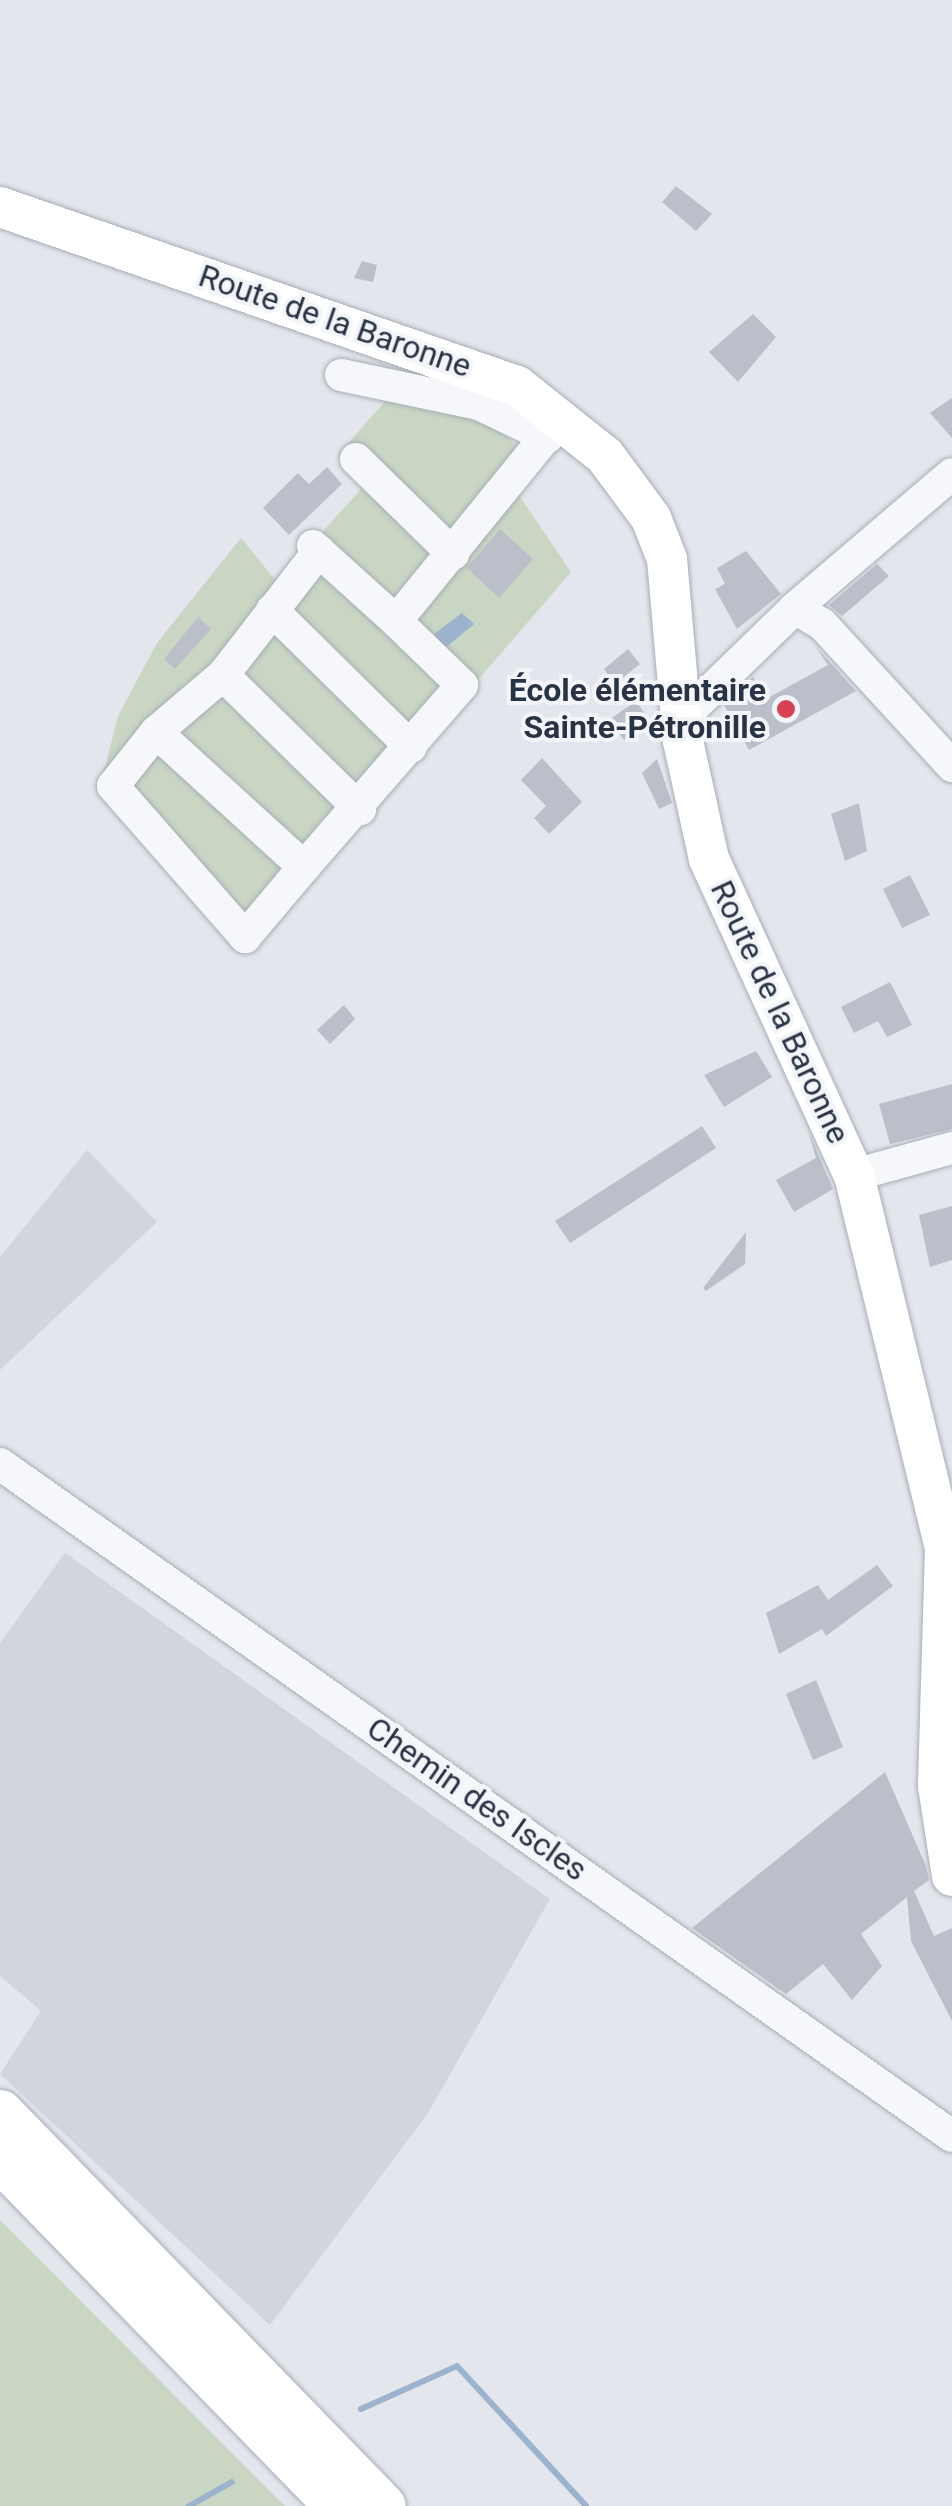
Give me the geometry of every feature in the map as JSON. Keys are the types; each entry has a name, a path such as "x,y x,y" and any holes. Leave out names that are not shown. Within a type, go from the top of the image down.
{"highway":[{"path":"0,2112 384,2506"},
{"path":"0,2159 338,2506"}],"main road":[{"name":"Route de la Baronne","path":"0,207 462,364 555,427 630,485 658,534 680,719 721,896 854,1174 945,1548 938,1786 952,1876"}],"street":[{"path":"341,375 462,399 555,427 396,622"},
{"path":"356,459 453,554"},
{"path":"680,719 795,608 952,474"},
{"path":"316,548 462,685 360,809 304,867 245,938 112,786 156,732 223,675 272,610 316,548"},
{"path":"795,608 822,624 952,766"},
{"path":"272,610 411,747"},
{"path":"223,675 360,809"},
{"path":"156,732 304,867"},
{"path":"854,1174 952,1148"},
{"name":"Chemin des Iscles","path":"0,1464 952,2136"}],"shaded area":[{"path":"87,1150 157,1222 0,1370 0,1257"},
{"path":"65,1553 550,1899 428,2113 270,2325 0,2074 41,2011 0,1976 0,1643"}],"green space":[{"path":"394,391 497,427 524,454 516,491 571,572 242,954 100,787 118,716 157,643 241,538 277,582 363,487 338,455"},
{"path":"0,2220 215,2436 285,2506 0,2506"}],"water":[{"path":"462,613 474,624 444,649 430,637"}],"building":[{"path":"676,186 712,214 696,231 662,202"},
{"path":"362,261 377,265 373,282 354,278"},
{"path":"753,314 776,337 738,382 709,352"},
{"path":"952,398 952,438 930,413"},
{"path":"327,467 342,484 289,535 263,508 298,473 309,484"},
{"path":"500,529 533,559 499,598 467,568"},
{"path":"746,551 781,594 737,629 715,589 725,584 717,568"},
{"path":"877,564 889,576 842,616 829,605"},
{"path":"198,617 211,629 175,669 164,659"},
{"name":"École élémentaire Sainte-Pétronille","path":"816,647 856,691 749,750 724,705 753,677 766,699 828,665"},
{"path":"628,649 640,664 615,684 604,669"},
{"path":"636,701 650,721 624,740 609,720"},
{"path":"542,758 582,802 549,834 534,818 546,806 521,780"},
{"path":"657,759 672,803 659,809 642,773"},
{"path":"859,803 867,851 845,861 831,814"},
{"path":"910,875 930,915 902,928 883,889"},
{"path":"890,982 912,1025 887,1037 878,1021 854,1033 841,1007"},
{"path":"344,1005 355,1019 330,1044 317,1030"},
{"path":"756,1051 772,1077 724,1107 704,1075"},
{"path":"952,1084 952,1129 890,1144 879,1104"},
{"path":"702,1126 716,1148 570,1243 555,1221"},
{"path":"809,1133 833,1189 794,1212 776,1180 816,1158"},
{"path":"952,1206 952,1260 930,1267 919,1215"},
{"path":"746,1232 745,1264 706,1291 703,1288"},
{"path":"877,1565 893,1586 826,1636 822,1629 779,1654 766,1613 818,1585 828,1600"},
{"path":"816,1680 843,1747 813,1760 786,1694"},
{"path":"885,1772 926,1866 929,1880 914,1891 934,1936 952,1928 952,2021 911,1941 907,1897 861,1934 882,1966 852,2000 823,1964 786,1994 692,1928"}],"waterway":[{"path":"361,2409 457,2366 586,2506"},
{"path":"189,2506 232,2482"}],"place":[{"name":"École élémentaire Sainte-Pétronille","path":"786,709"}]}
